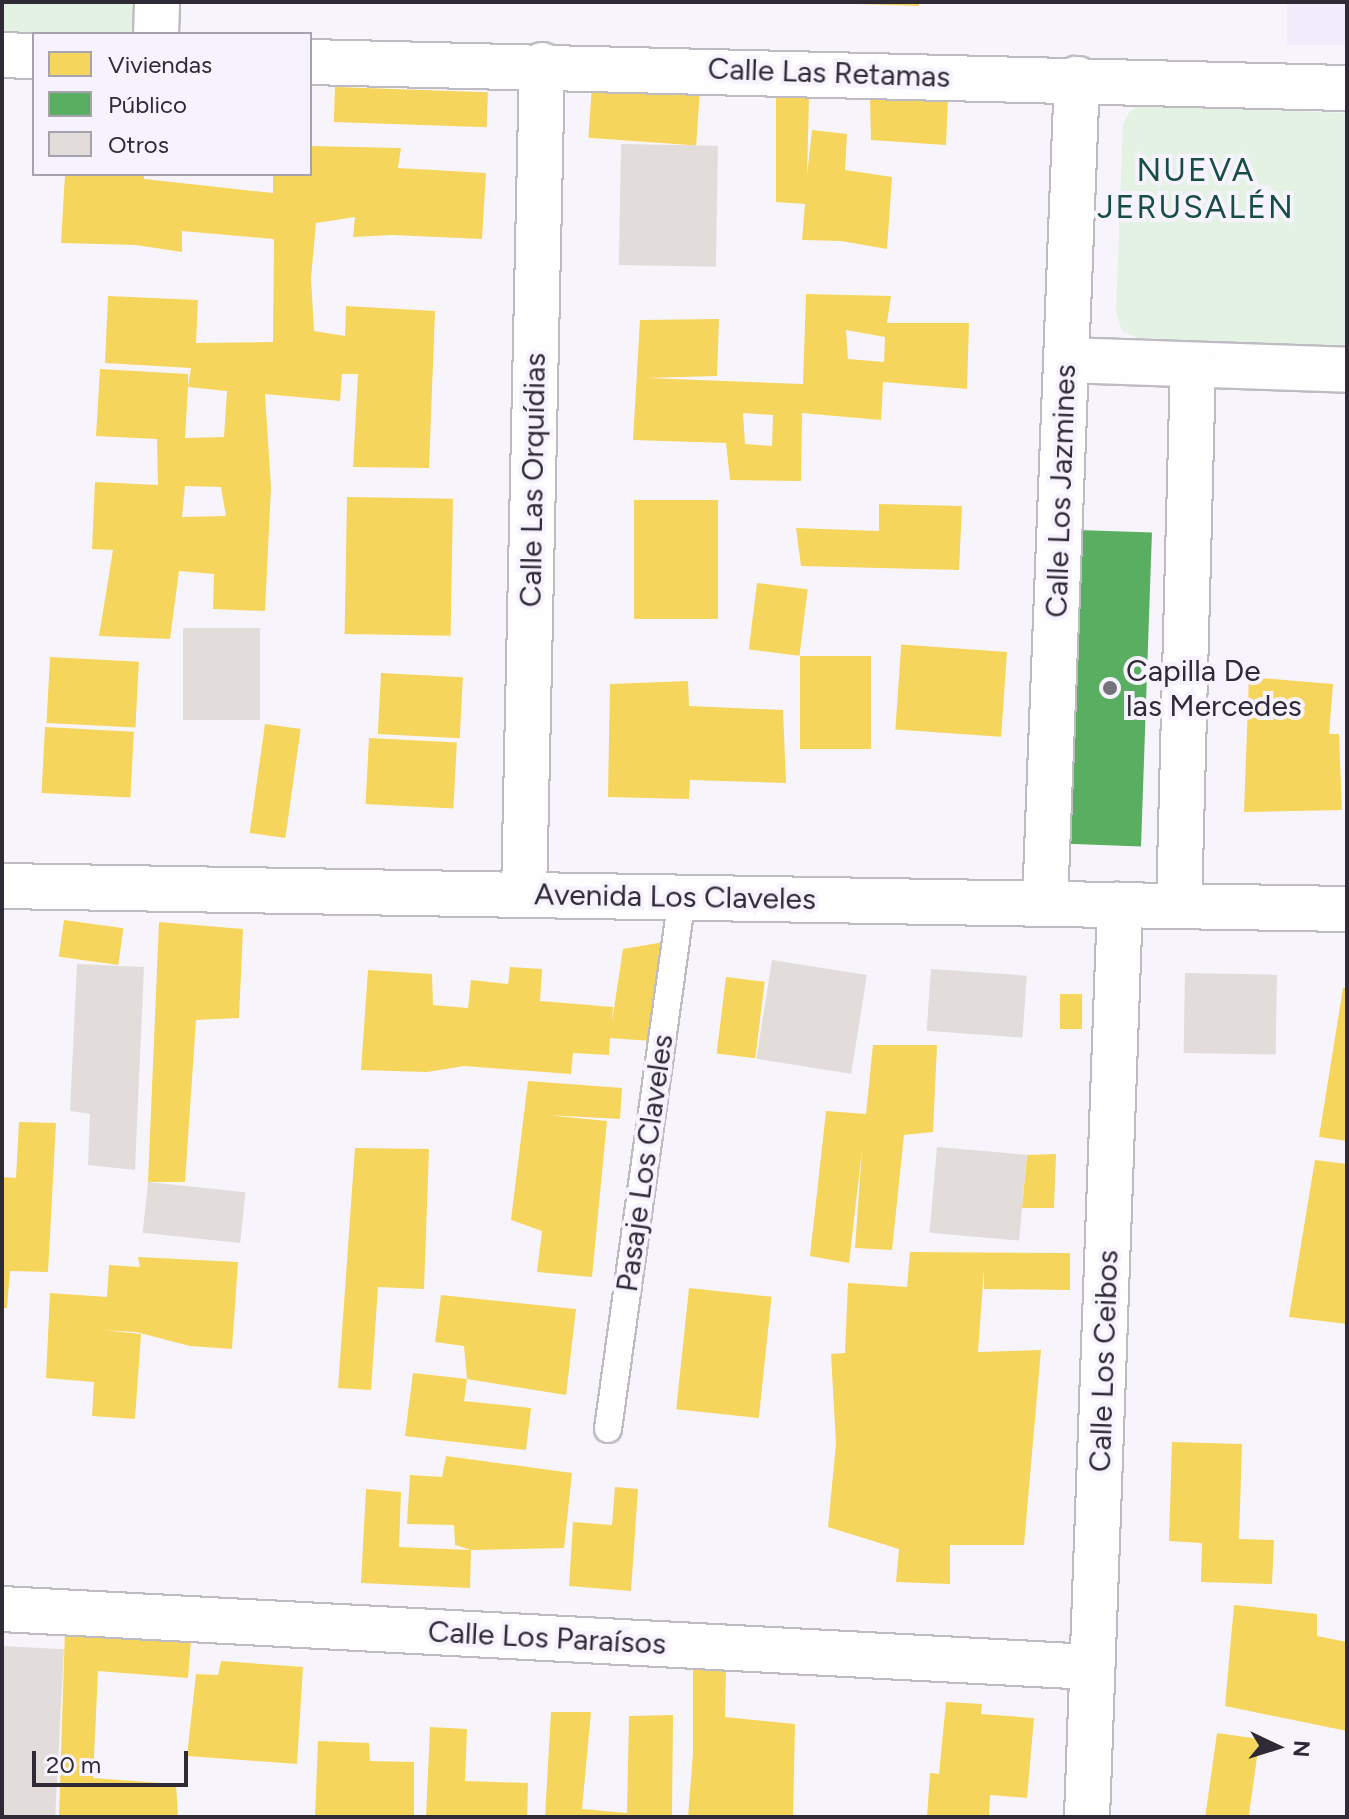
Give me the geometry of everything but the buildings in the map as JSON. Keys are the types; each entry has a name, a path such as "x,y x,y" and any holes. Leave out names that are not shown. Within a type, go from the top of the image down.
{"street":[{"path":"156,32 157,2"},
{"path":"2,55 32,56"},
{"name":"Calle Las Retamas","path":"312,62 542,65 1347,88"},
{"name":"Calle Las Orquídias","path":"524,895 542,65"},
{"name":"Calle Los Jazmines","path":"1045,903 1077,79"},
{"path":"1066,360 1347,370"},
{"path":"1179,906 1193,365"},
{"name":"Avenida Los Claveles","path":"2,886 1347,909"},
{"name":"Calle Los Ceibos","path":"1087,1817 1120,905"},
{"name":"Calle Los Paraísos","path":"2,1609 1092,1667"}],"lane":[{"name":"Pasaje Los Claveles","path":"608,1429 682,897"}],"shaded area":[{"path":"1287,2 1347,2 1347,45 1287,45"}],"green space":[{"path":"2,2 139,2 133,32 2,32"},
{"path":"1142,105 1347,113 1347,347 1140,339 1122,331 1116,312 1123,123 1130,111"}],"place":[{"name":"Capilla De las Mercedes","path":"1110,688"}],"district":[{"name":"NUEVA JERUSALÉN","path":"1196,190"}]}
